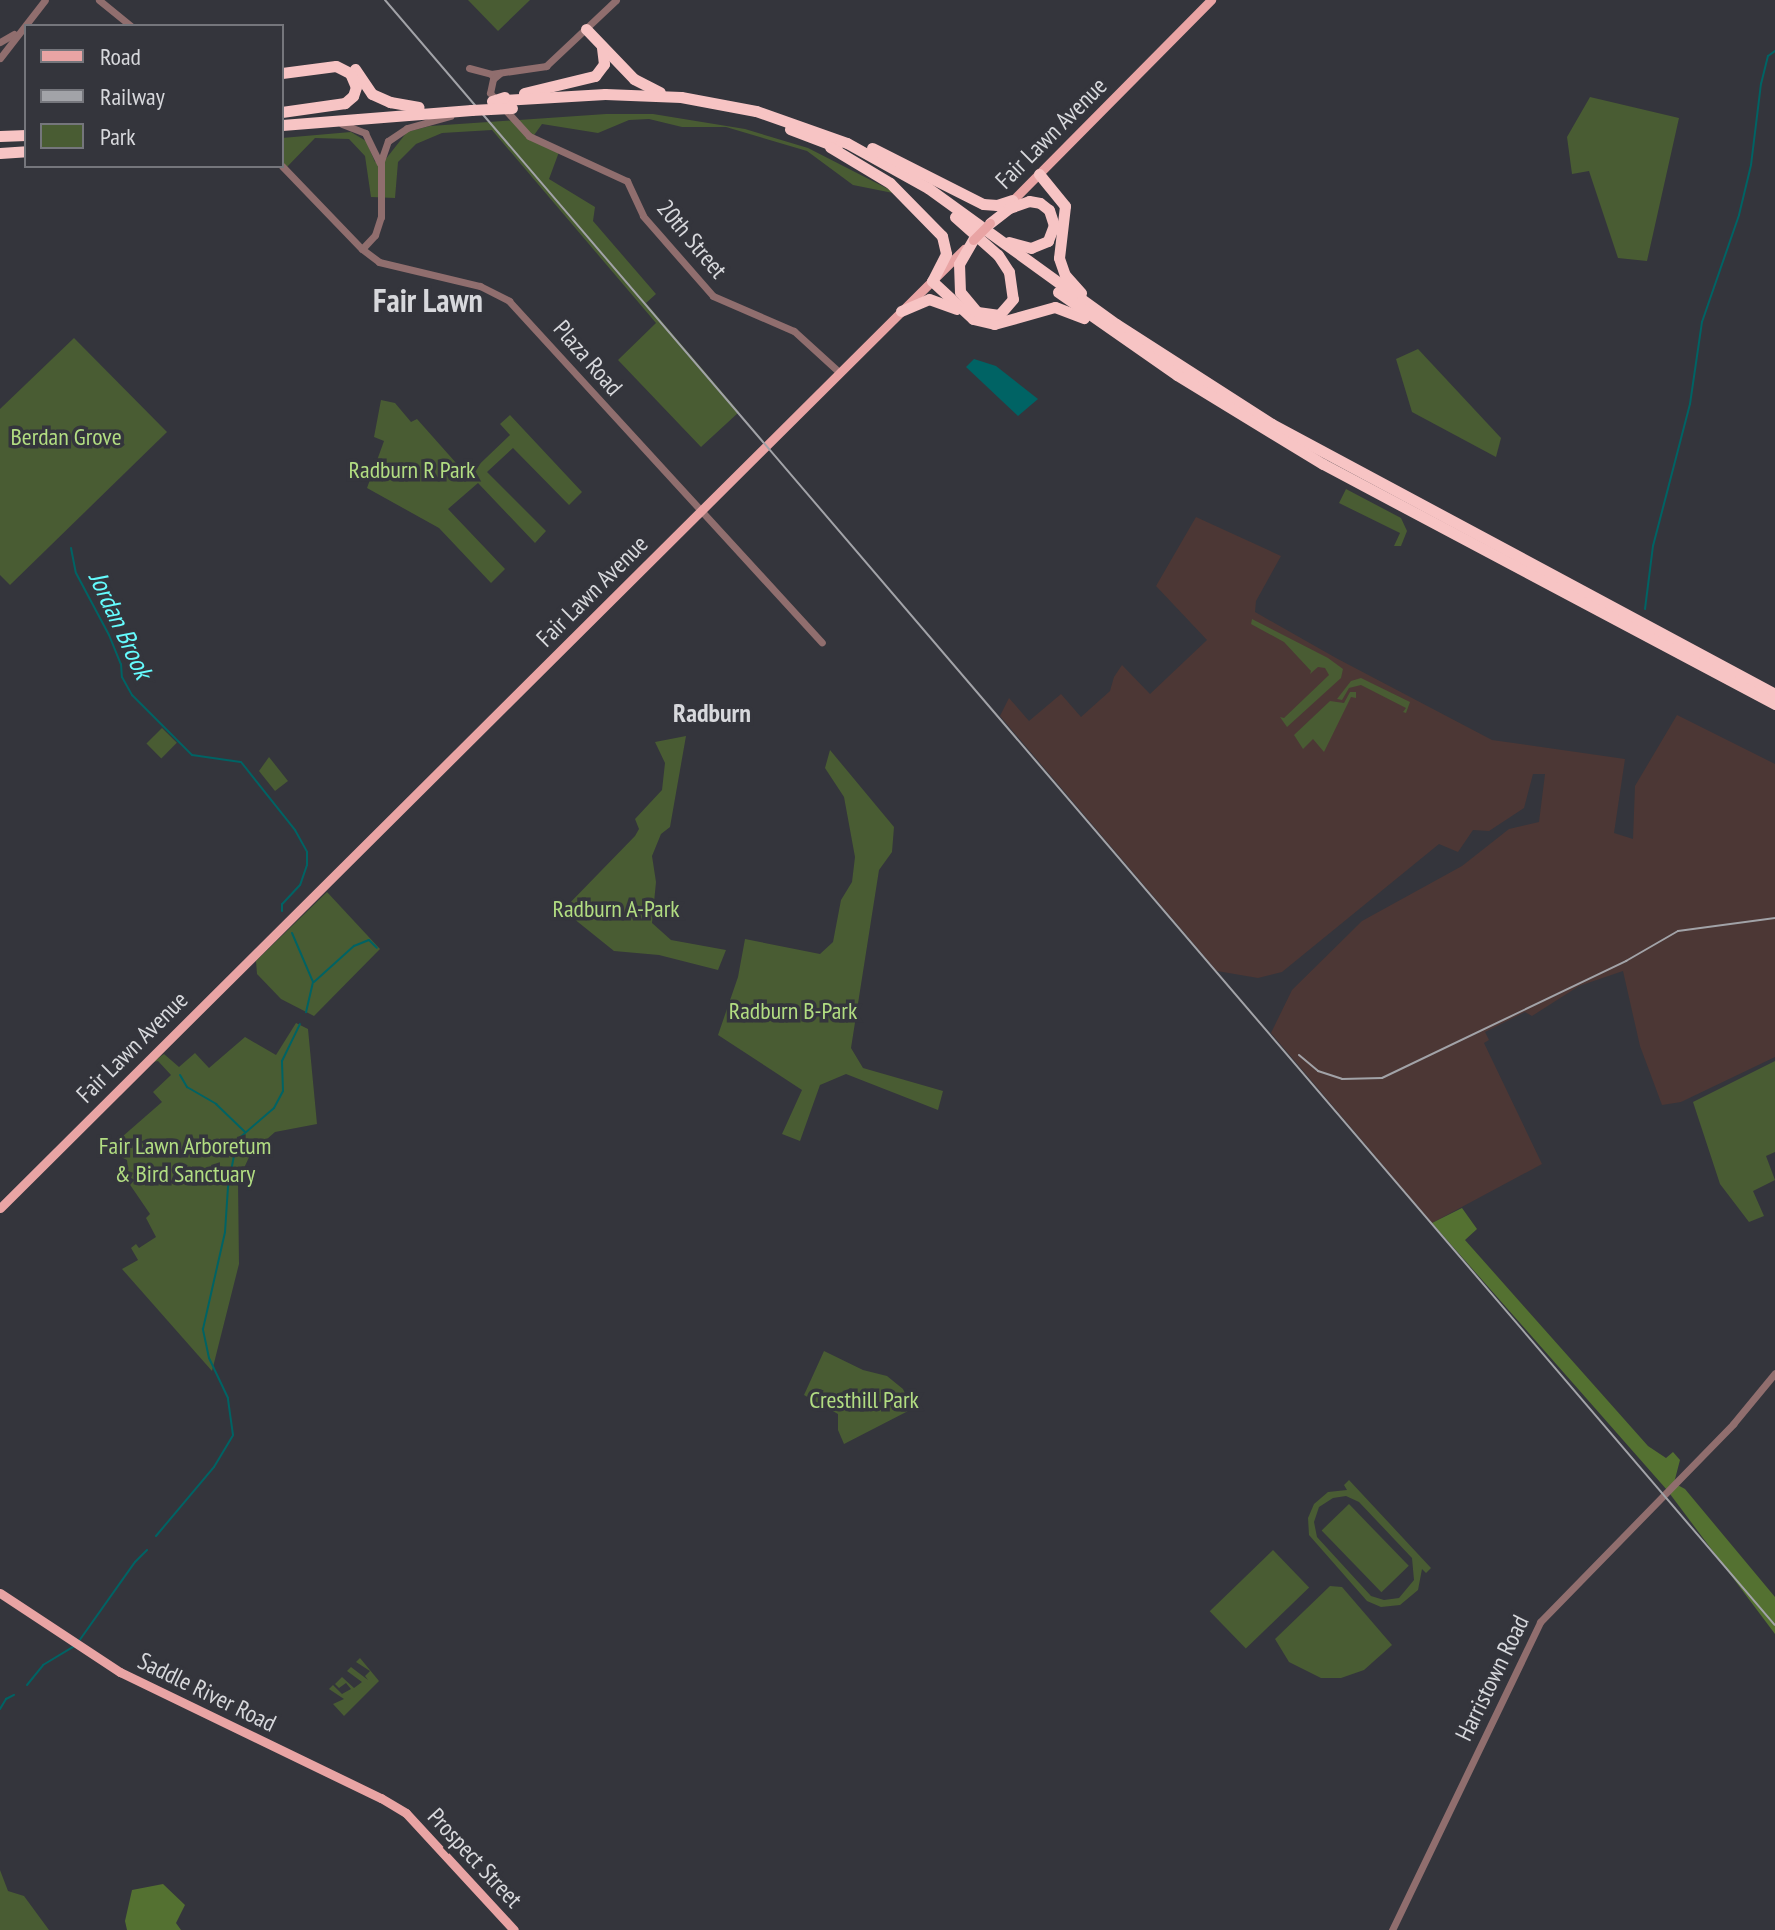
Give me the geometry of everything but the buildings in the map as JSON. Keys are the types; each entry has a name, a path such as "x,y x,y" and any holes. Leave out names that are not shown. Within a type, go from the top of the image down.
{"highway":[{"path":"586,29 645,86 756,111 892,157 983,204 993,206 1012,200"},
{"path":"284,125 468,107 595,76 605,59 597,40"},
{"path":"284,70 344,62 355,69 372,94 419,107"},
{"path":"284,70 336,66 350,73 356,87 345,103 284,114"},
{"path":"284,114 468,107 501,100 625,94 700,100"},
{"path":"501,100 679,104 736,114 809,131 957,214 1025,248 1037,247 1048,241 1054,225 1049,210 1034,201 1015,205 990,223"},
{"path":"809,131 890,183 942,236 946,253 932,281 973,319"},
{"path":"0,136 24,135"},
{"path":"0,150 24,148"},
{"path":"1039,174 1065,206 1058,247 1062,269 1080,292 1124,330"},
{"path":"957,214 998,255 1009,272 1013,299 999,315 977,312 960,292 959,264 973,240"},
{"path":"957,214 1124,330 1316,449 1775,694"},
{"path":"957,214 1160,364"},
{"path":"901,311 922,301 936,300 973,319 994,324 1041,309 1061,308 1348,477 1775,704"}],"main road":[{"name":"Fair Lawn Avenue","path":"0,1208 1211,0"},
{"name":"Saddle River Road","path":"0,1593 120,1672 406,1813"},
{"name":"Prospect Street","path":"406,1813 514,1930"}],"street":[{"path":"25,24 45,0"},
{"path":"99,0 129,24"},
{"path":"469,68 479,73 500,73 546,66 616,0"},
{"path":"0,58 24,25"},
{"path":"0,42 16,34"},
{"path":"500,73 490,84 501,100"},
{"name":"20th Street","path":"501,100 537,141 627,181 643,216 713,296 794,331 839,372"},
{"path":"362,249 377,229 383,199 384,147 400,131 468,107"},
{"path":"324,121 354,127 365,133 382,170"},
{"name":"Plaza Road","path":"284,168 362,249 391,267 480,286 509,301 822,642"},
{"name":"Harristown Road","path":"1392,1930 1546,1614 1733,1424 1775,1373"}],"shaded area":[{"path":"1196,517 1281,556 1256,601 1255,612 1336,658 1492,740 1625,759 1614,833 1633,839 1635,786 1677,715 1775,764 1775,1057 1681,1102 1662,1105 1640,1046 1623,971 1579,986 1532,1016 1525,1012 1485,1032 1489,1040 1484,1043 1542,1164 1432,1223 1271,1033 1292,990 1362,921 1462,866 1509,829 1539,822 1545,774 1533,774 1524,808 1489,831 1473,830 1458,852 1439,844 1282,972 1258,978 1217,971 1000,716 1009,698 1029,721 1061,694 1081,717 1110,691 1122,665 1150,694 1207,640 1156,586"}],"green space":[{"path":"468,0 530,0 498,31"},
{"path":"1590,97 1679,118 1647,261 1618,258 1589,171 1572,174 1567,137"},
{"path":"606,114 653,114 745,129 808,148 898,194 853,185 807,151 726,127 682,127 649,119 629,120 598,133 542,124 532,138 559,152 549,179 595,207 593,221 656,294 646,303 739,412 701,447 618,360 656,323 492,130 442,133 416,144 398,162 395,198 371,197 365,156 349,139 315,138 284,168 284,138 351,132 366,141 375,162 385,160 407,132 430,126"},
{"name":"Berdan Grove","path":"74,338 167,432 10,585 0,575 0,409"},
{"path":"1418,349 1501,438 1496,457 1412,412 1396,359"},
{"name":"Radburn R Park","path":"381,400 395,403 411,422 417,419 457,464 454,467 464,479 510,435 500,424 510,415 582,492 569,505 513,448 487,472 546,531 535,543 478,483 448,509 505,569 491,583 439,528 367,488 384,441 374,437"},
{"path":"1346,489 1401,518 1407,531 1401,546 1394,546 1400,533 1339,503"},
{"path":"1252,619 1328,658 1343,669 1341,678 1287,727 1280,717 1284,718 1329,675 1325,668 1318,667 1310,674 1311,671 1284,642 1251,624"},
{"path":"1361,678 1410,702 1406,713 1403,712 1406,708 1361,685 1349,688 1342,700 1337,699 1351,681"},
{"path":"1350,692 1356,692 1356,698 1351,697 1324,752 1313,739 1303,749 1294,735 1330,701 1344,703"},
{"path":"162,728 177,743 161,758 146,744"},
{"name":"Radburn A-Park","path":"686,736 670,827 661,834 652,856 656,882 652,923 671,940 726,950 718,970 659,955 614,951 563,910 635,836 639,829 635,819 662,790 665,763 655,742"},
{"name":"Radburn B-Park","path":"830,750 894,827 892,852 879,870 851,1048 863,1068 943,1091 938,1110 846,1074 820,1085 800,1141 782,1134 802,1090 718,1035 738,977 745,939 820,954 833,942 841,900 852,882 855,857 844,797 825,768"},
{"path":"269,757 288,781 275,791 259,771"},
{"path":"327,892 380,949 314,1016 281,999 257,974 256,961"},
{"name":"Fair Lawn Arboretum & Bird Sanctuary","path":"296,1023 308,1029 317,1124 275,1132 251,1153 238,1181 239,1264 212,1371 122,1269 138,1260 131,1248 136,1244 139,1248 156,1237 146,1218 150,1214 122,1173 128,1168 127,1160 107,1150 162,1102 153,1092 171,1075 158,1061 153,1062 164,1054 179,1067 195,1053 209,1068 245,1037 276,1055"},
{"path":"1775,1061 1775,1152 1766,1156 1775,1180 1753,1191 1764,1216 1749,1222 1720,1184 1693,1102"},
{"path":"1462,1208 1477,1229 1465,1240 1648,1446 1666,1458 1673,1452 1680,1460 1674,1483 1685,1489 1775,1597 1775,1634 1667,1490 1432,1223"},
{"name":"Cresthill Park","path":"824,1351 863,1370 887,1376 903,1389 912,1409 844,1444 838,1430 838,1414 804,1395"},
{"path":"1349,1480 1431,1568 1426,1573 1422,1569 1418,1590 1400,1605 1381,1607 1367,1601 1309,1535 1308,1518 1314,1504 1328,1492 1347,1490 1344,1485","holes":["1346,1496 1359,1502 1412,1558 1414,1580 1399,1598 1384,1600 1371,1596 1317,1537 1314,1522 1319,1507 1333,1498"]},
{"path":"1349,1504 1409,1566 1381,1592 1322,1530"},
{"path":"1273,1550 1309,1587 1246,1649 1210,1611"},
{"path":"1330,1586 1342,1587 1392,1645 1364,1670 1341,1678 1321,1678 1289,1662 1275,1639"},
{"path":"360,1658 379,1681 344,1716 333,1704 344,1699 329,1689 333,1685 342,1694 351,1689 346,1683 339,1688 335,1684 342,1677 354,1688 362,1682 347,1671 351,1667 368,1680 365,1676 370,1671 356,1662"},
{"path":"0,1870 8,1891 24,1896 49,1930 0,1930"},
{"path":"163,1884 185,1905 176,1923 181,1930 127,1930 125,1921 132,1890"}],"water":[{"path":"974,359 996,366 1038,399 1018,416 966,367"}],"waterway":[{"path":"1645,609 1653,546 1690,404 1702,322 1739,215 1751,165 1761,84 1768,56 1775,51"},
{"name":"Jordan Brook","path":"71,548 76,573 109,635 121,664 122,677 132,695 192,755 241,762 295,830 307,852 307,865 300,885 282,904 282,911"},
{"name":"Jordan Brook","path":"292,933 313,982 306,1012"},
{"path":"314,982 354,946 369,940 377,948"},
{"name":"Jordan Brook","path":"156,1536 214,1467 233,1435 228,1398 209,1358 203,1329 225,1232 228,1187 237,1140 274,1108 283,1091 282,1061 300,1024"},
{"path":"180,1075 187,1087 216,1104 245,1132"},
{"name":"Jordan Brook","path":"79,1641 135,1562 147,1550"},
{"name":"Jordan Brook","path":"27,1685 43,1665 75,1646"},
{"name":"Jordan Brook","path":"0,1709 6,1699 14,1695"}],"railway":[{"path":"385,0 1775,1625"},
{"path":"1299,1055 1318,1071 1342,1079 1382,1078 1626,961 1678,931 1775,918"}],"district":[{"name":"Fair Lawn","path":"428,300"},
{"name":"Radburn","path":"712,713"}]}
